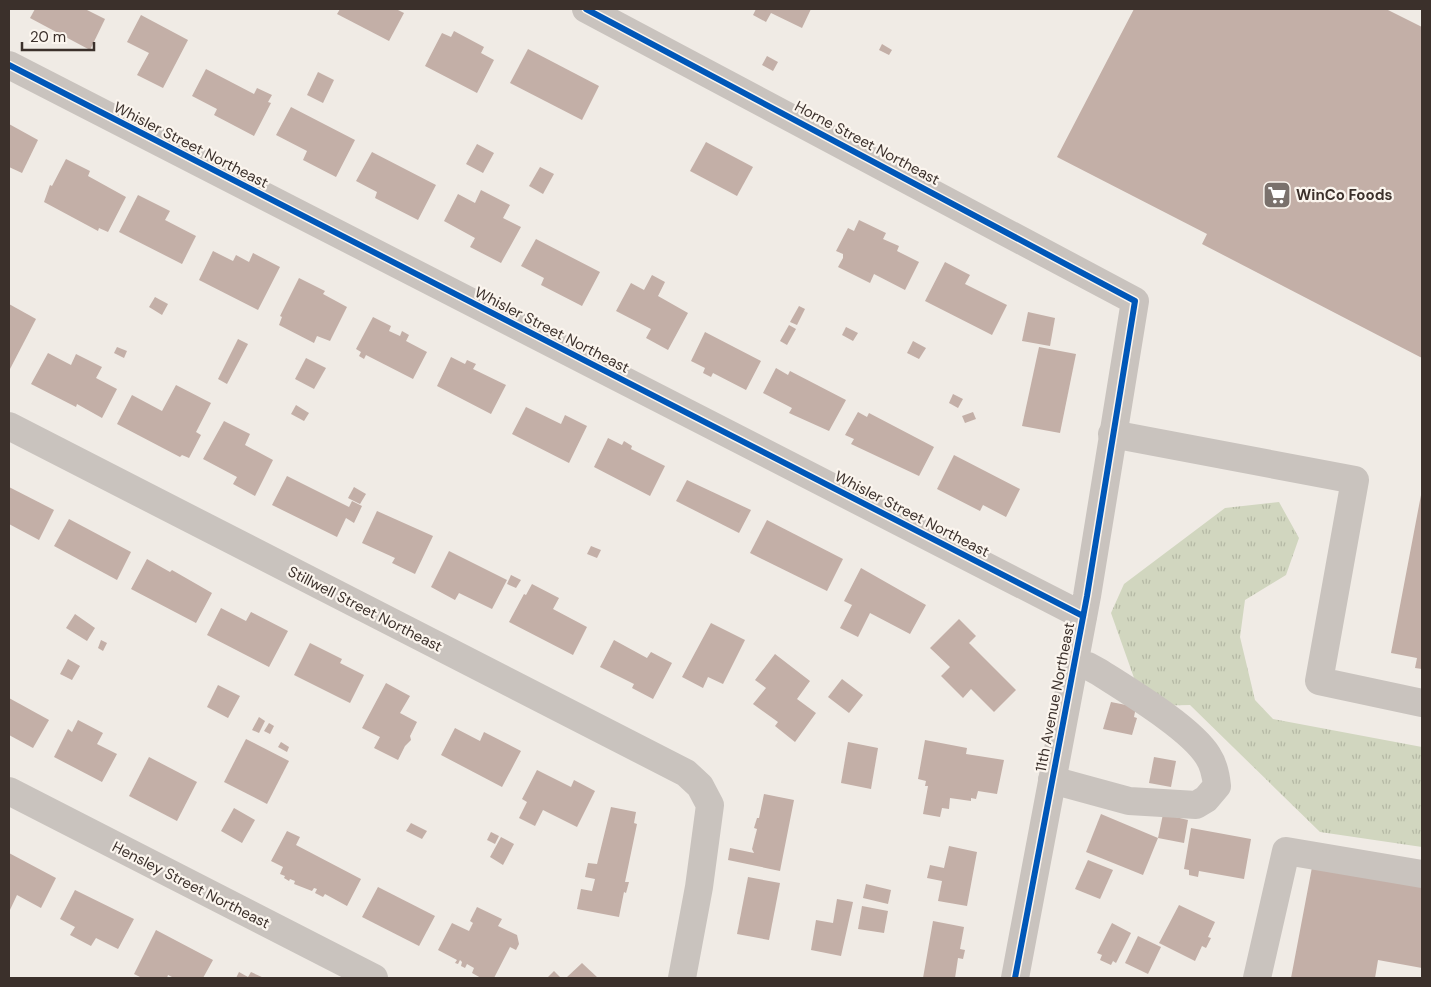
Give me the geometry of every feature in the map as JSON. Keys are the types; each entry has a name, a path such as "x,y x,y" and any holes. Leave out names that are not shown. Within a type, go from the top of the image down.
{"street":[{"name":"Horne Street Northeast","path":"586,9 1135,301"},
{"name":"Whisler Street Northeast","path":"9,65 1083,616"},
{"name":"11th Avenue Northeast","path":"1015,978 1083,616 1135,301"},
{"name":"Stillwell Street Northeast","path":"9,426 686,774 700,786 710,805 699,887 682,978"},
{"path":"1112,434 1355,480 1319,681 1422,703"},
{"path":"1052,780 1129,800 1196,805 1206,799 1217,786 1216,773 1208,756 1189,736 1162,714 1099,672 1088,666 1074,664"},
{"name":"Hensley Street Northeast","path":"9,791 374,978"},
{"path":"1257,978 1286,851 1422,874"}],"green space":[{"path":"1279,502 1299,538 1286,575 1245,600 1240,637 1255,700 1273,719 1422,747 1422,847 1320,832 1190,705 1144,706 1111,613 1124,584 1225,508"}],"building":[{"path":"35,9 85,9 105,19 90,50 30,18"},
{"path":"340,9 396,9 404,13 389,41 337,14"},
{"path":"756,9 811,9 802,28 771,13 766,22 753,15"},
{"name":"WinCo Foods","path":"1134,9 1386,9 1422,27 1422,358 1202,244 1207,234 1057,157"},
{"path":"141,15 188,40 163,88 137,75 149,53 127,42"},
{"path":"454,31 484,47 481,53 494,60 477,93 425,66 442,33 451,37"},
{"path":"882,44 892,50 889,55 879,50"},
{"path":"528,49 599,86 582,120 510,83"},
{"path":"767,56 778,62 773,71 762,65"},
{"path":"206,69 254,94 257,88 272,95 268,102 271,103 254,136 214,115 217,109 192,96"},
{"path":"318,72 334,80 323,103 307,95"},
{"path":"291,107 355,140 336,177 303,160 307,151 276,135"},
{"path":"9,124 38,140 22,173 9,167"},
{"path":"706,142 753,167 737,196 690,171"},
{"path":"477,144 494,153 483,173 466,164"},
{"path":"372,152 436,185 418,220 375,198 377,192 356,181"},
{"path":"66,159 90,171 88,176 126,197 108,232 99,228 98,231 44,202 50,185 52,186"},
{"path":"540,167 554,174 543,194 529,186"},
{"path":"481,190 510,205 503,218 521,227 501,263 470,247 475,238 444,221 458,194 475,203"},
{"path":"138,195 170,211 165,220 196,236 182,264 119,232"},
{"path":"859,220 886,233 883,239 899,246 897,251 919,262 905,290 874,274 870,283 838,267 843,254 836,251 848,228 854,231"},
{"path":"536,239 600,272 582,306 541,285 544,278 521,266"},
{"path":"213,251 233,261 236,255 249,262 253,253 280,267 258,310 199,280"},
{"path":"945,262 970,275 965,284 1007,305 992,335 925,301"},
{"path":"652,275 665,282 658,296 688,313 668,350 646,338 651,329 616,311 631,283 644,290"},
{"path":"299,278 325,291 323,294 347,307 330,341 317,336 314,343 279,325 282,317 280,316"},
{"path":"155,297 168,304 162,315 149,307"},
{"path":"9,304 36,319 10,369 9,368"},
{"path":"799,306 805,309 797,325 790,322"},
{"path":"1028,312 1055,318 1050,346 1022,341"},
{"path":"373,317 391,326 389,331 400,336 402,331 409,335 406,341 427,352 413,379 366,355 364,359 359,356 361,352 356,349"},
{"path":"789,325 796,329 787,345 780,341"},
{"path":"846,327 858,333 853,341 842,335"},
{"path":"705,332 761,361 746,390 713,373 711,377 703,373 705,368 691,361"},
{"path":"238,339 248,344 227,384 218,379"},
{"path":"913,341 926,348 919,359 907,353"},
{"path":"117,347 127,351 124,358 114,353"},
{"path":"1039,347 1076,354 1060,433 1022,426"},
{"path":"48,353 71,365 76,354 102,367 96,378 117,389 102,418 77,404 76,407 31,384"},
{"path":"451,357 465,364 467,360 476,364 473,369 506,385 491,414 437,386"},
{"path":"306,358 326,368 314,389 295,379"},
{"path":"776,368 788,375 790,371 846,400 829,431 789,413 792,408 763,393"},
{"path":"176,385 211,403 196,432 201,435 189,458 182,455 180,457 117,424 132,395 162,411"},
{"path":"953,394 963,399 958,408 949,403"},
{"path":"296,405 309,413 304,421 291,414"},
{"path":"526,407 561,424 565,415 587,426 569,463 512,434"},
{"path":"858,412 867,417 869,413 934,447 919,476 851,444 854,439 845,435"},
{"path":"973,412 976,419 965,423 962,416"},
{"path":"224,421 250,434 245,445 273,460 255,496 233,484 237,477 203,459"},
{"path":"608,438 622,445 624,441 632,446 631,449 665,466 650,496 594,467"},
{"path":"954,455 1020,489 1006,517 983,505 980,511 937,489"},
{"path":"287,476 349,507 352,501 362,506 354,523 346,518 337,537 272,505"},
{"path":"687,480 751,510 739,533 676,501"},
{"path":"9,487 54,510 39,540 9,524"},
{"path":"354,487 366,494 360,504 348,498"},
{"path":"1421,495 1422,669 1415,668 1417,658 1391,653"},
{"path":"377,511 433,536 415,574 392,563 395,558 362,543"},
{"path":"69,519 131,552 117,580 54,546"},
{"path":"767,520 843,559 827,591 750,553"},
{"path":"591,546 601,550 597,558 587,554"},
{"path":"449,551 507,580 492,609 459,593 455,600 431,587"},
{"path":"147,559 170,572 172,570 212,593 196,623 131,589"},
{"path":"861,568 926,605 910,634 870,613 858,637 840,628 852,605 844,601"},
{"path":"511,575 521,580 516,588 507,584"},
{"path":"532,584 559,598 553,609 587,627 573,655 509,622 524,594 526,595"},
{"path":"221,608 246,621 251,612 288,631 269,667 207,635"},
{"path":"75,614 95,628 87,641 66,628"},
{"path":"959,619 976,636 969,643 1016,690 994,712 971,689 963,698 941,676 950,667 930,648"},
{"path":"711,623 745,640 723,684 708,677 703,688 682,677"},
{"path":"101,640 107,643 103,651 98,648"},
{"path":"614,640 647,658 651,652 672,663 653,699 632,688 634,684 600,667"},
{"path":"310,643 342,659 340,663 364,675 350,703 294,675"},
{"path":"775,654 810,681 797,699 816,713 795,742 775,726 778,722 753,704 766,688 755,680"},
{"path":"68,659 80,666 72,680 60,674"},
{"path":"842,679 863,695 849,713 828,697"},
{"path":"386,683 410,696 400,713 417,722 410,736 411,740 405,746 398,760 374,748 380,737 362,728"},
{"path":"218,685 240,696 228,718 207,707"},
{"path":"9,698 49,720 33,748 9,735"},
{"path":"1111,702 1136,707 1134,717 1137,718 1132,735 1103,729"},
{"path":"259,717 265,721 259,733 252,730"},
{"path":"78,720 103,733 97,744 117,754 102,782 54,757 68,729 72,732"},
{"path":"269,723 274,726 270,734 264,731"},
{"path":"455,728 480,741 484,732 521,751 502,787 441,755"},
{"path":"246,739 289,761 267,804 224,782"},
{"path":"925,740 967,748 966,754 1004,760 997,794 978,791 976,799 971,798 971,801 950,798 949,809 942,808 940,817 923,814 928,786 925,786 926,781 918,779"},
{"path":"281,742 289,747 287,752 278,747"},
{"path":"848,742 878,748 871,789 841,783"},
{"path":"149,757 197,782 177,821 129,796"},
{"path":"1154,757 1176,761 1171,787 1149,783"},
{"path":"537,770 571,787 574,780 595,791 577,827 543,810 535,826 519,818 527,802 522,799"},
{"path":"764,794 794,800 780,871 728,860 730,848 754,853 752,849 757,829 754,828 757,818 759,818"},
{"path":"611,807 636,812 634,823 637,824 625,882 629,882 626,893 624,892 619,917 577,909 581,889 592,891 595,879 585,877 588,863 597,864"},
{"path":"234,808 255,820 242,843 221,831"},
{"path":"1101,814 1158,838 1143,875 1086,852"},
{"path":"1163,814 1188,820 1184,843 1158,838"},
{"path":"411,823 427,831 422,839 406,831"},
{"path":"1191,828 1251,839 1244,879 1199,871 1198,877 1189,875 1189,870 1184,869"},
{"path":"287,831 300,837 296,845 361,879 347,906 325,894 323,897 315,893 317,889 314,888 312,891 294,884 295,881 290,879 289,881 280,874 283,867 271,861"},
{"path":"491,832 499,836 495,844 487,840"},
{"path":"501,837 514,844 503,865 490,857"},
{"path":"949,846 977,852 967,906 938,901 942,881 927,878 930,865 944,868"},
{"path":"9,853 56,878 41,908 17,895 9,912"},
{"path":"1088,860 1113,870 1100,899 1075,889"},
{"path":"1313,862 1422,882 1422,968 1378,960 1375,978 1291,978"},
{"path":"748,877 780,883 769,940 737,934"},
{"path":"866,884 891,890 888,904 863,898"},
{"path":"378,887 435,916 419,946 362,917"},
{"path":"75,890 134,919 118,949 96,938 91,946 70,935 75,927 60,919"},
{"path":"837,899 853,902 841,956 811,950 816,920 833,923"},
{"path":"1179,905 1215,922 1208,937 1211,938 1206,948 1202,946 1195,961 1159,943"},
{"path":"862,906 888,911 884,933 858,929"},
{"path":"477,907 502,919 498,926 517,935 519,944 516,950 510,947 494,978 481,978 472,973 474,968 467,964 465,968 461,966 462,962 460,960 458,964 455,963 457,960 438,950 452,923 469,931 473,923 470,921"},
{"path":"933,921 964,927 960,949 965,950 963,959 958,958 955,978 923,978"},
{"path":"1112,923 1131,933 1116,963 1113,961 1111,965 1100,960 1102,955 1097,953"},
{"path":"156,930 213,960 203,978 174,978 168,975 167,978 142,978 134,974"},
{"path":"1138,936 1161,947 1148,974 1125,963"},
{"path":"582,963 598,978 566,978"},
{"path":"554,971 561,978 547,978"},
{"path":"239,972 248,977 251,972 264,978 236,978"}],"cycle path":[{"path":"586,9 1135,301 1087,596 1015,978"},
{"path":"9,65 1083,616"}],"place":[{"name":"WinCo Foods","path":"1277,195"}]}
